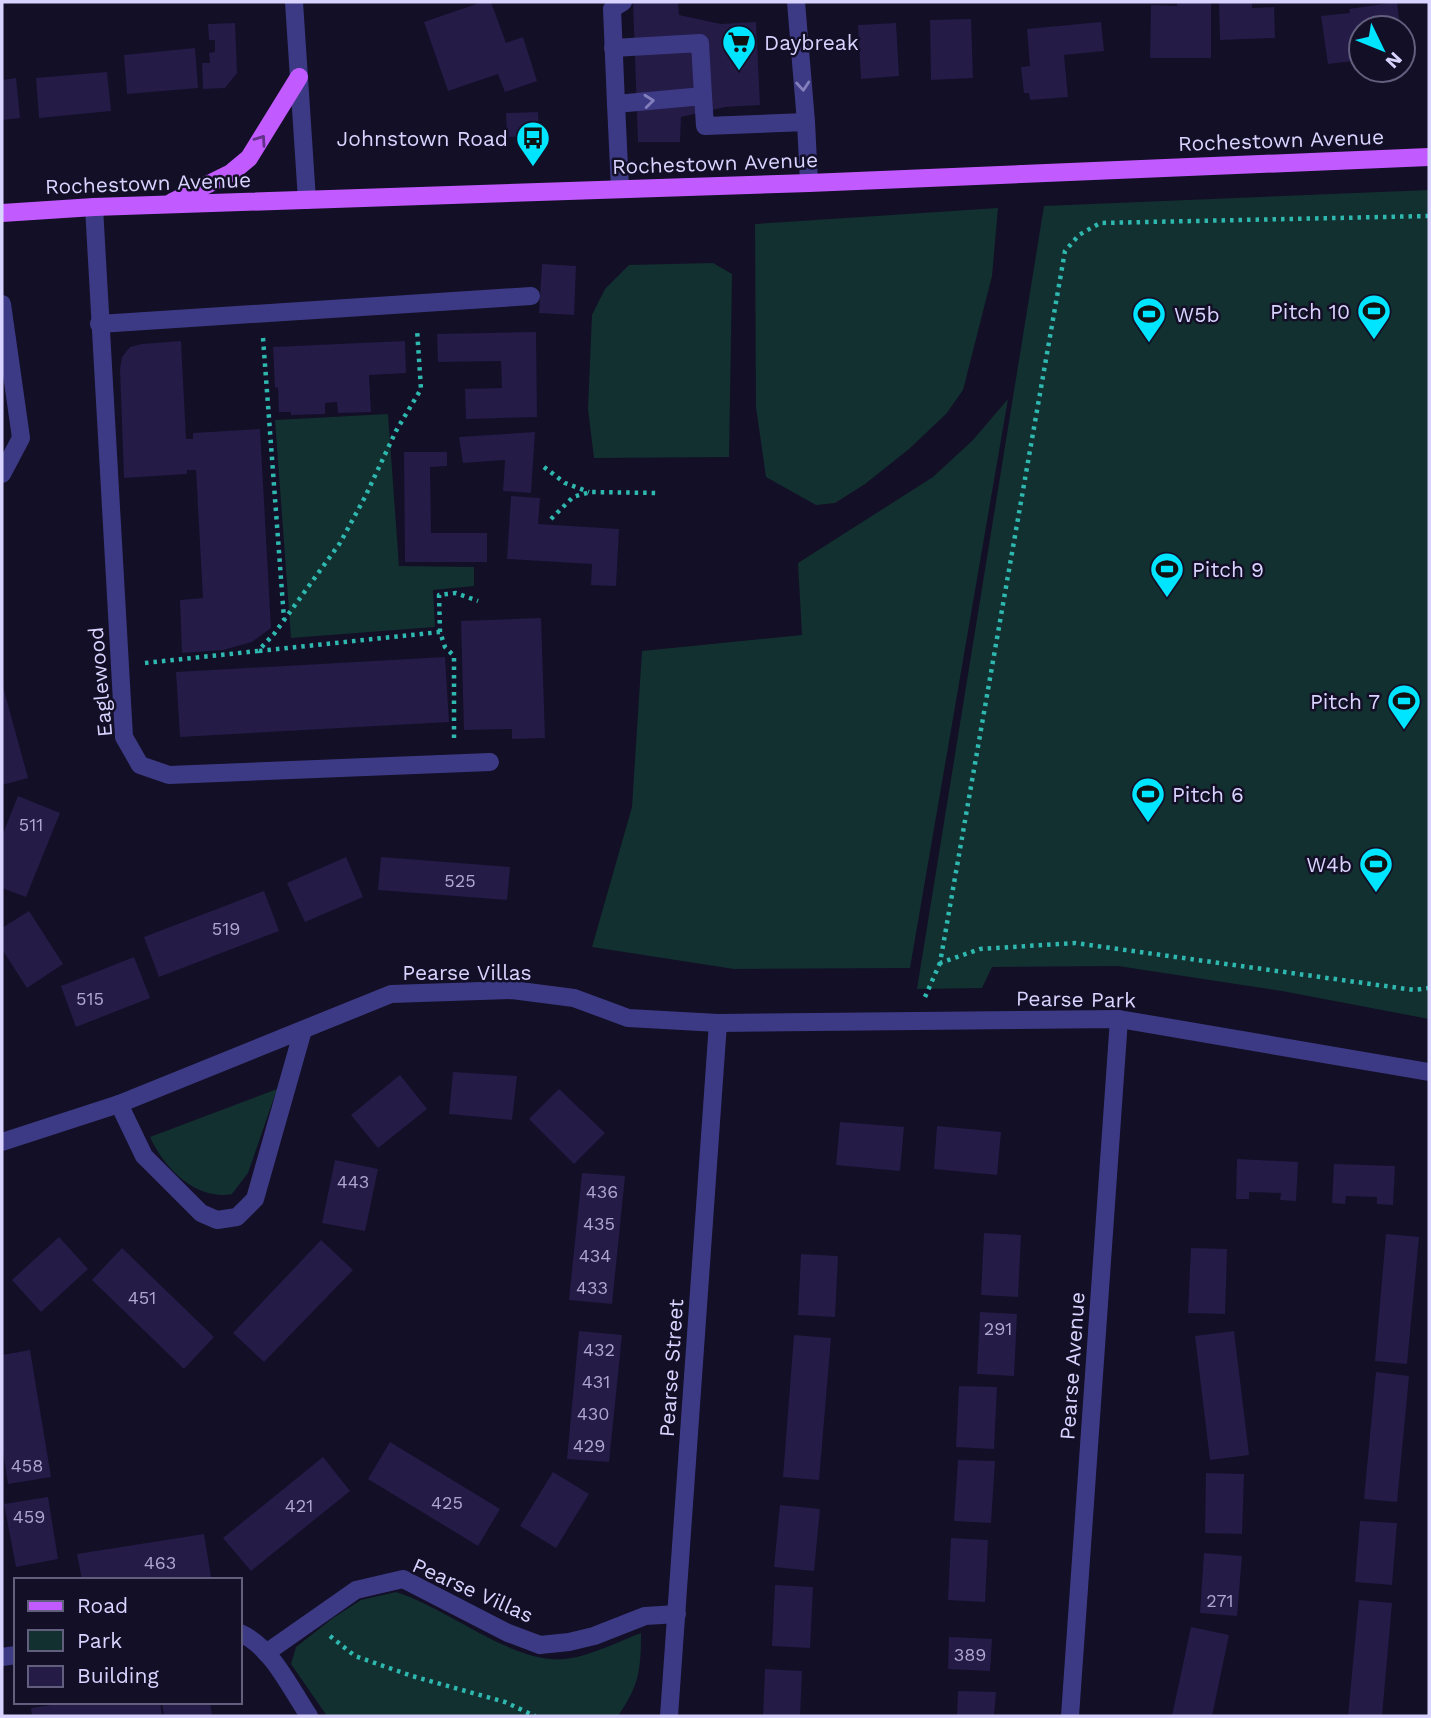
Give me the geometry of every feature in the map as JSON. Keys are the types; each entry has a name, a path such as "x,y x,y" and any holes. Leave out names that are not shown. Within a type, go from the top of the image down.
{"main road":[{"path":"166,205 232,173 249,158 299,77"},
{"name":"Rochestown Avenue","path":"2,213 94,207 809,183 1429,157"}],"street":[{"path":"294,2 307,200"},
{"path":"620,188 612,9 622,2"},
{"path":"796,2 809,183"},
{"path":"614,48 700,44 705,126 806,121"},
{"path":"616,104 703,96"},
{"name":"Eaglewood","path":"94,207 124,737 140,765 169,775 490,762"},
{"path":"99,324 531,296"},
{"path":"2,304 21,438 2,474"},
{"name":"Pearse Villas","path":"2,1142 119,1104 391,994 512,990 574,998 628,1018 718,1023"},
{"name":"Pearse Park","path":"718,1023 1119,1019 1429,1072"},
{"name":"Pearse Avenue","path":"1070,1716 1119,1019"},
{"name":"Pearse Street","path":"669,1716 718,1023"},
{"path":"119,1104 144,1156 201,1213 217,1220 237,1217 255,1199 303,1030"},
{"name":"Pearse Villas","path":"266,1653 356,1590 404,1579 508,1633 540,1645 594,1636 645,1616 677,1614"},
{"path":"242,1634 251,1638 266,1653 309,1716"}],"path":[{"path":"916,1021 940,962 1065,251 1079,235 1100,223 1429,216"},
{"path":"258,651 284,620 346,534 396,431 421,389 415,303"},
{"path":"261,313 284,620"},
{"path":"544,467 565,483 590,492 656,494"},
{"path":"551,519 573,497 590,492"},
{"path":"455,763 454,656 445,647 440,632 439,596 456,593 478,601"},
{"path":"120,665 440,632"},
{"path":"940,962 979,948 1075,943 1414,990 1429,988"},
{"path":"313,1618 335,1641 355,1656 412,1676 505,1702 536,1716"}],"green space":[{"path":"1429,190 1429,1019 1282,991 1118,966 992,967 982,988 917,989 1044,206"},
{"path":"998,208 992,276 963,390 946,414 909,449 865,484 835,503 816,505 766,477 756,407 755,224"},
{"path":"713,263 732,274 729,457 594,458 588,409 592,315 605,289 629,265"},
{"path":"1008,399 910,968 734,969 592,947 632,807 642,651 802,635 798,563 933,477 973,440"},
{"path":"388,414 399,566 474,567 474,586 433,590 435,627 291,638 275,420"},
{"path":"277,1089 248,1173 232,1194 206,1192 183,1180 164,1160 150,1137"},
{"path":"396,1592 502,1644 545,1658 565,1659 584,1655 641,1633 635,1686 618,1716 327,1716 291,1664 296,1647 361,1600"}],"building":[{"path":"482,2 491,2 506,43 523,37 537,81 505,92 498,74 448,91 424,22"},
{"path":"633,2 678,2 679,15 721,24 756,22 760,105 725,107 681,117 680,142 638,142"},
{"path":"1177,2 1211,2 1211,58 1150,58 1151,5 1177,6"},
{"path":"1219,2 1252,2 1252,8 1274,7 1275,38 1220,40"},
{"path":"1397,2 1398,14 1347,14 1347,62 1328,64 1321,16 1350,13 1349,9"},
{"path":"971,19 973,78 931,80 930,20"},
{"path":"1101,22 1104,51 1064,55 1068,97 1030,100 1029,93 1024,93 1021,67 1030,66 1027,29"},
{"path":"235,23 237,73 225,88 203,89 202,63 210,63 209,53 215,52 215,40 209,40 208,24"},
{"path":"896,23 899,76 861,79 858,25"},
{"path":"195,48 198,88 127,94 124,55"},
{"path":"107,72 111,111 39,118 36,78"},
{"path":"16,78 20,118 2,120 2,80"},
{"path":"538,112 539,136 507,137 506,113"},
{"path":"542,264 576,266 574,315 539,313"},
{"path":"536,332 537,417 466,419 465,389 502,388 501,361 438,362 437,334"},
{"path":"181,341 186,439 193,439 193,433 260,429 271,628 252,642 223,650 182,653 180,600 203,598 196,470 187,470 187,474 124,478 120,369 122,357 130,347"},
{"path":"405,341 406,373 369,375 371,412 338,413 337,402 325,403 325,414 291,415 291,412 279,412 273,347"},
{"path":"535,432 531,493 503,491 505,460 463,463 459,437"},
{"path":"404,452 447,452 447,466 430,467 431,533 487,533 487,562 405,562"},
{"path":"511,496 540,498 538,524 619,529 616,586 591,585 592,564 507,559"},
{"path":"541,618 545,738 512,739 512,729 464,730 461,621"},
{"path":"445,657 449,722 180,737 176,672"},
{"path":"2,683 28,778 2,785"},
{"path":"18,796 60,813 26,897 2,888 2,836"},
{"path":"346,857 363,897 305,922 287,883"},
{"path":"381,857 510,867 507,900 378,890"},
{"path":"264,891 279,931 159,977 144,937"},
{"path":"29,911 63,964 27,988 2,949 2,928"},
{"path":"134,957 150,998 76,1027 61,986"},
{"path":"453,1072 517,1076 512,1120 449,1114"},
{"path":"400,1075 427,1109 378,1148 351,1115"},
{"path":"559,1089 605,1133 574,1164 529,1119"},
{"path":"840,1122 904,1127 900,1171 836,1165"},
{"path":"937,1126 1001,1132 997,1175 934,1169"},
{"path":"1237,1159 1298,1162 1296,1201 1280,1200 1281,1193 1249,1192 1249,1199 1236,1199"},
{"path":"335,1160 378,1169 365,1231 322,1223"},
{"path":"1334,1164 1395,1166 1393,1205 1377,1204 1377,1197 1346,1196 1345,1204 1332,1203"},
{"path":"582,1173 625,1176 612,1304 569,1300"},
{"path":"984,1233 1021,1235 1018,1297 981,1295"},
{"path":"1386,1234 1419,1237 1407,1364 1375,1361"},
{"path":"59,1237 88,1269 41,1312 12,1280"},
{"path":"321,1240 353,1270 264,1362 233,1333"},
{"path":"122,1248 214,1337 184,1369 92,1280"},
{"path":"1191,1248 1227,1249 1225,1314 1188,1313"},
{"path":"801,1254 838,1256 835,1317 798,1315"},
{"path":"980,1312 1017,1314 1014,1376 977,1374"},
{"path":"579,1331 622,1335 609,1462 567,1459"},
{"path":"1234,1331 1249,1455 1210,1460 1195,1336"},
{"path":"794,1335 831,1338 819,1480 783,1477"},
{"path":"30,1350 51,1477 8,1484 2,1445 2,1355"},
{"path":"1376,1372 1409,1376 1397,1502 1364,1499"},
{"path":"959,1386 997,1387 994,1449 956,1447"},
{"path":"390,1442 500,1509 478,1546 368,1479"},
{"path":"323,1457 350,1491 251,1571 223,1538"},
{"path":"958,1460 995,1461 991,1523 954,1521"},
{"path":"553,1472 589,1494 556,1548 520,1526"},
{"path":"1206,1473 1244,1474 1242,1534 1205,1533"},
{"path":"48,1497 58,1559 16,1567 4,1504"},
{"path":"780,1505 820,1509 814,1571 774,1567"},
{"path":"1360,1521 1397,1523 1392,1585 1355,1582"},
{"path":"204,1534 211,1577 82,1578 77,1554"},
{"path":"951,1538 988,1540 985,1602 948,1600"},
{"path":"1204,1553 1242,1556 1237,1616 1200,1613"},
{"path":"775,1585 813,1587 810,1648 772,1646"},
{"path":"1359,1600 1392,1603 1382,1716 1348,1716"},
{"path":"1191,1627 1229,1635 1212,1716 1172,1716"},
{"path":"949,1637 992,1639 990,1671 948,1669"},
{"path":"765,1669 802,1671 800,1716 763,1716"},
{"path":"958,1691 996,1692 994,1716 957,1716"},
{"path":"58,1704 160,1704 162,1716 32,1716 31,1708"},
{"path":"162,1704 210,1704 212,1716 164,1716"}],"place":[{"name":"Daybreak","path":"739,72"},
{"name":"Johnstown Road","path":"533,168"},
{"name":"Pitch 10","path":"1374,341"},
{"name":"W5b","path":"1149,344"},
{"name":"Pitch 9","path":"1167,599"},
{"name":"Pitch 7","path":"1404,731"},
{"name":"Pitch 6","path":"1148,824"},
{"name":"W4b","path":"1376,894"}]}
